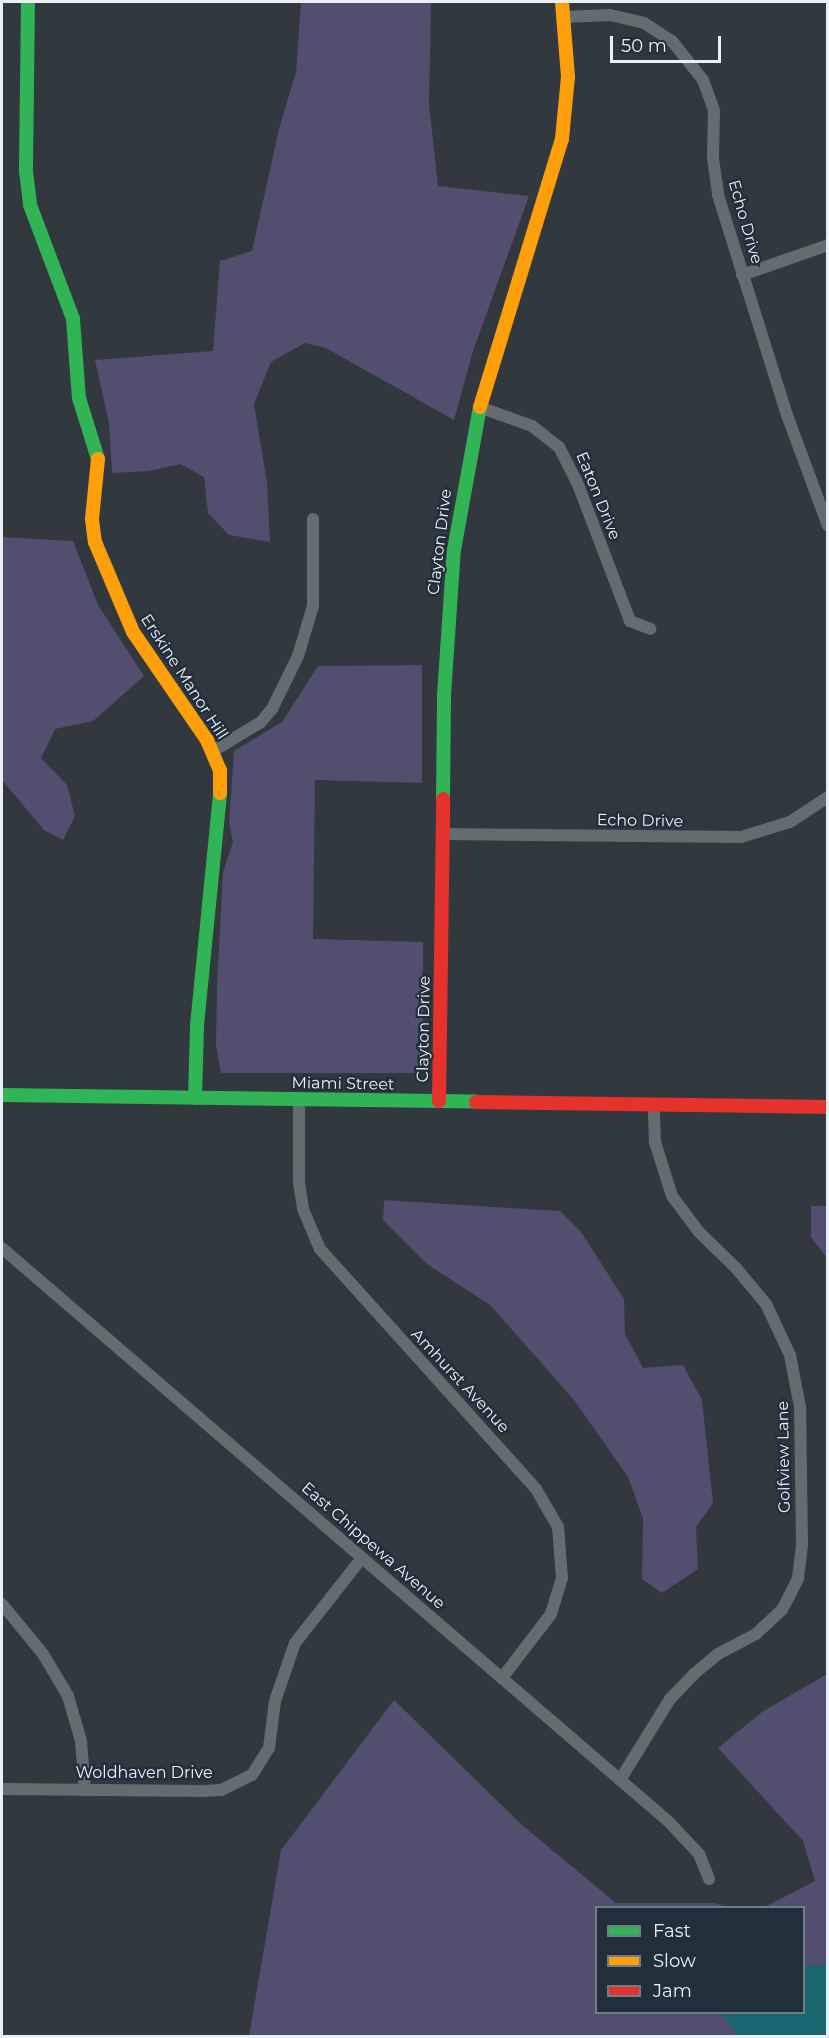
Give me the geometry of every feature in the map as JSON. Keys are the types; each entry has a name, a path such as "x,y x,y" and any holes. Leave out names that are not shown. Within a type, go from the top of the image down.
{"street":[{"name":"Erskine Manor Hill","path":"28,2 26,171 30,205 73,318 78,398 98,460 92,519 95,543 133,632 213,751 220,770 220,803 197,1026 195,1098"},
{"name":"Clayton Drive","path":"439,1101 447,620 465,473 479,407 518,275 555,168 567,96 562,2"},
{"name":"Echo Drive","path":"564,17 610,15 633,19 660,32 693,62 714,111 714,174 742,275 828,526"},
{"path":"742,275 828,245"},
{"name":"Eaton Drive","path":"479,407 532,426 558,447 577,482 630,621 651,629"},
{"path":"213,751 261,722 272,709 298,656 314,594 312,519"},
{"name":"Echo Drive","path":"443,834 741,837 790,822 828,797"},
{"name":"Miami Street","path":"2,1095 828,1107"},
{"name":"Amhurst Avenue","path":"299,1100 299,1183 303,1209 320,1249 536,1489 558,1527 563,1556 554,1604 543,1627 502,1678"},
{"name":"Golfview Lane","path":"620,1780 670,1699 693,1674 718,1654 756,1634 782,1610 798,1578 802,1545 800,1407 790,1355 766,1304 736,1268 699,1233 672,1196 656,1142 654,1104"},
{"name":"East Chippewa Avenue","path":"2,1248 620,1780 687,1840 699,1854 709,1879"},
{"name":"Woldhaven Drive","path":"2,1789 221,1790 252,1775 269,1748 278,1692 295,1643 362,1559"},
{"path":"2,1604 43,1654 68,1696 81,1740 85,1790"}],"shaded area":[{"path":"301,2 431,2 429,104 438,186 529,196 473,351 454,420 326,348 305,343 271,362 254,404 267,483 270,542 229,535 208,513 204,477 180,464 149,471 112,473 109,423 95,360 213,351 220,261 252,251 279,129 296,72"},
{"path":"2,537 73,541 98,605 144,676 93,721 55,729 41,758 67,785 75,816 63,840 44,830 2,780"},
{"path":"422,665 422,783 315,780 313,939 423,942 423,1066 416,1073 221,1073 216,1045 217,985 223,872 233,842 229,823 234,751 282,722 318,666"},
{"path":"384,1200 560,1211 581,1232 624,1299 625,1334 643,1368 683,1365 702,1400 713,1503 696,1527 698,1569 662,1593 642,1579 643,1518 628,1477 574,1400 490,1305 427,1264 383,1220"},
{"path":"811,1206 827,1206 827,1258 811,1237"},
{"path":"827,1674 827,2036 249,2036 281,1850 394,1700 522,1825 616,1903 714,1903 724,1906 595,1906 595,2014 805,2014 805,1906 767,1906 815,1881 803,1841 718,1748 762,1712"}],"water":[{"path":"827,1965 827,2036 738,2036 722,2014 805,2014 805,1966"}],"traffic: fast":[{"path":"28,2 26,171 30,205 73,319 79,398 98,459"},
{"path":"443,799 444,695 454,550 480,407"},
{"path":"195,1098 197,1025 220,793"},
{"path":"2,1095 476,1102"}],"traffic: slow":[{"path":"480,407 562,139 568,77 562,2"},
{"path":"98,459 92,519 95,542 133,632 207,740 220,770 220,793"}],"traffic: jam":[{"path":"439,1101 443,799"},
{"path":"476,1102 828,1107"}]}
